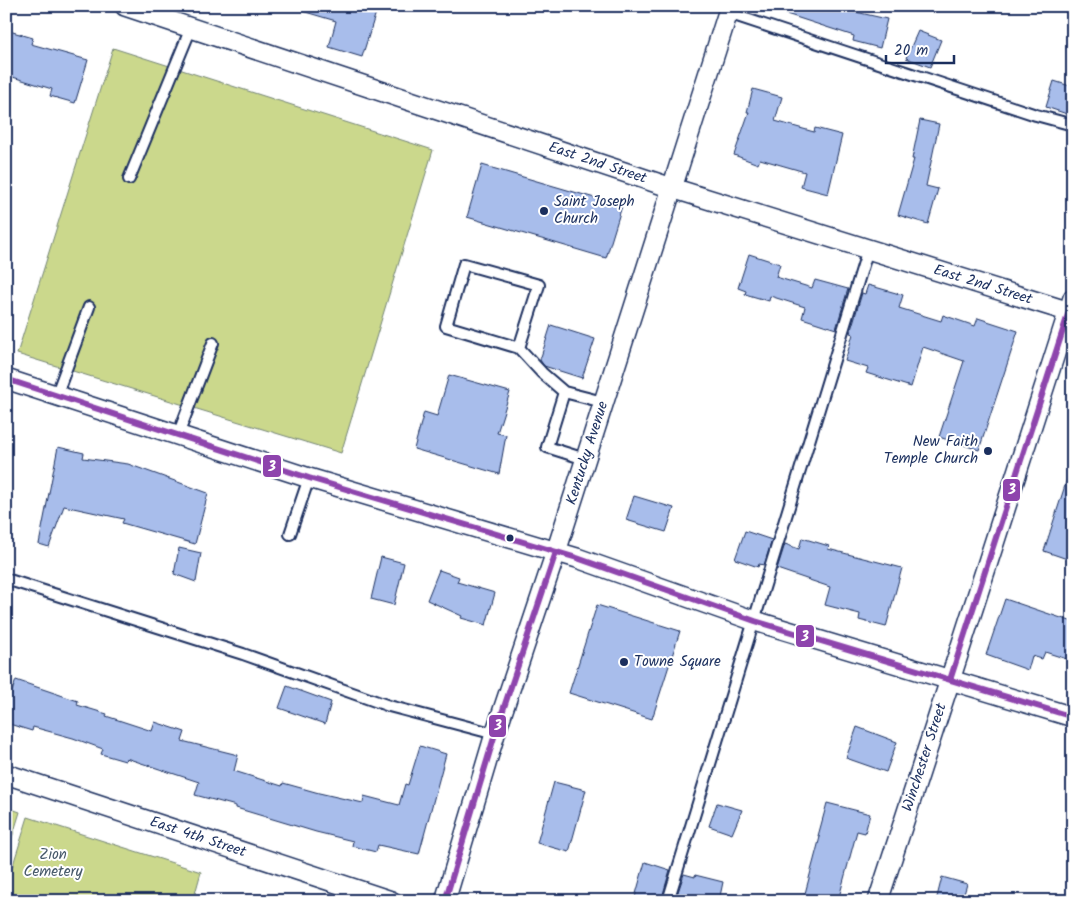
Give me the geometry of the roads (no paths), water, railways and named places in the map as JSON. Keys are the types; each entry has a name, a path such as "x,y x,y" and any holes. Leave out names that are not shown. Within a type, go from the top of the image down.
{"street":[{"name":"East 2nd Street","path":"125,6 672,188 868,249 1071,307"},
{"name":"Kentucky Avenue","path":"445,901 495,734 556,552 729,10"},
{"name":"Winchester Street","path":"878,901 1071,307"},
{"path":"6,379 309,478 577,558 755,621 1073,717"},
{"name":"East 4th Street","path":"6,774 391,901"}],"lane":[{"path":"729,10 1036,115 1073,125"},
{"path":"129,178 191,28"},
{"path":"668,901 868,249"},
{"path":"519,348 539,285 464,264 446,326 519,348 542,373 564,392 603,402"},
{"path":"56,396 89,308"},
{"path":"178,436 214,342"},
{"path":"564,392 547,447 585,459"},
{"path":"290,534 309,478"},
{"path":"6,579 243,654 389,706 495,734"}],"place":[{"name":"Saint Joseph Church","path":"544,211"},
{"name":"New Faith Temple Church","path":"988,451"},
{"name":"Towne Square","path":"624,662"}],"park label":[{"name":"Zion Cemetery","path":"53,864"}]}
